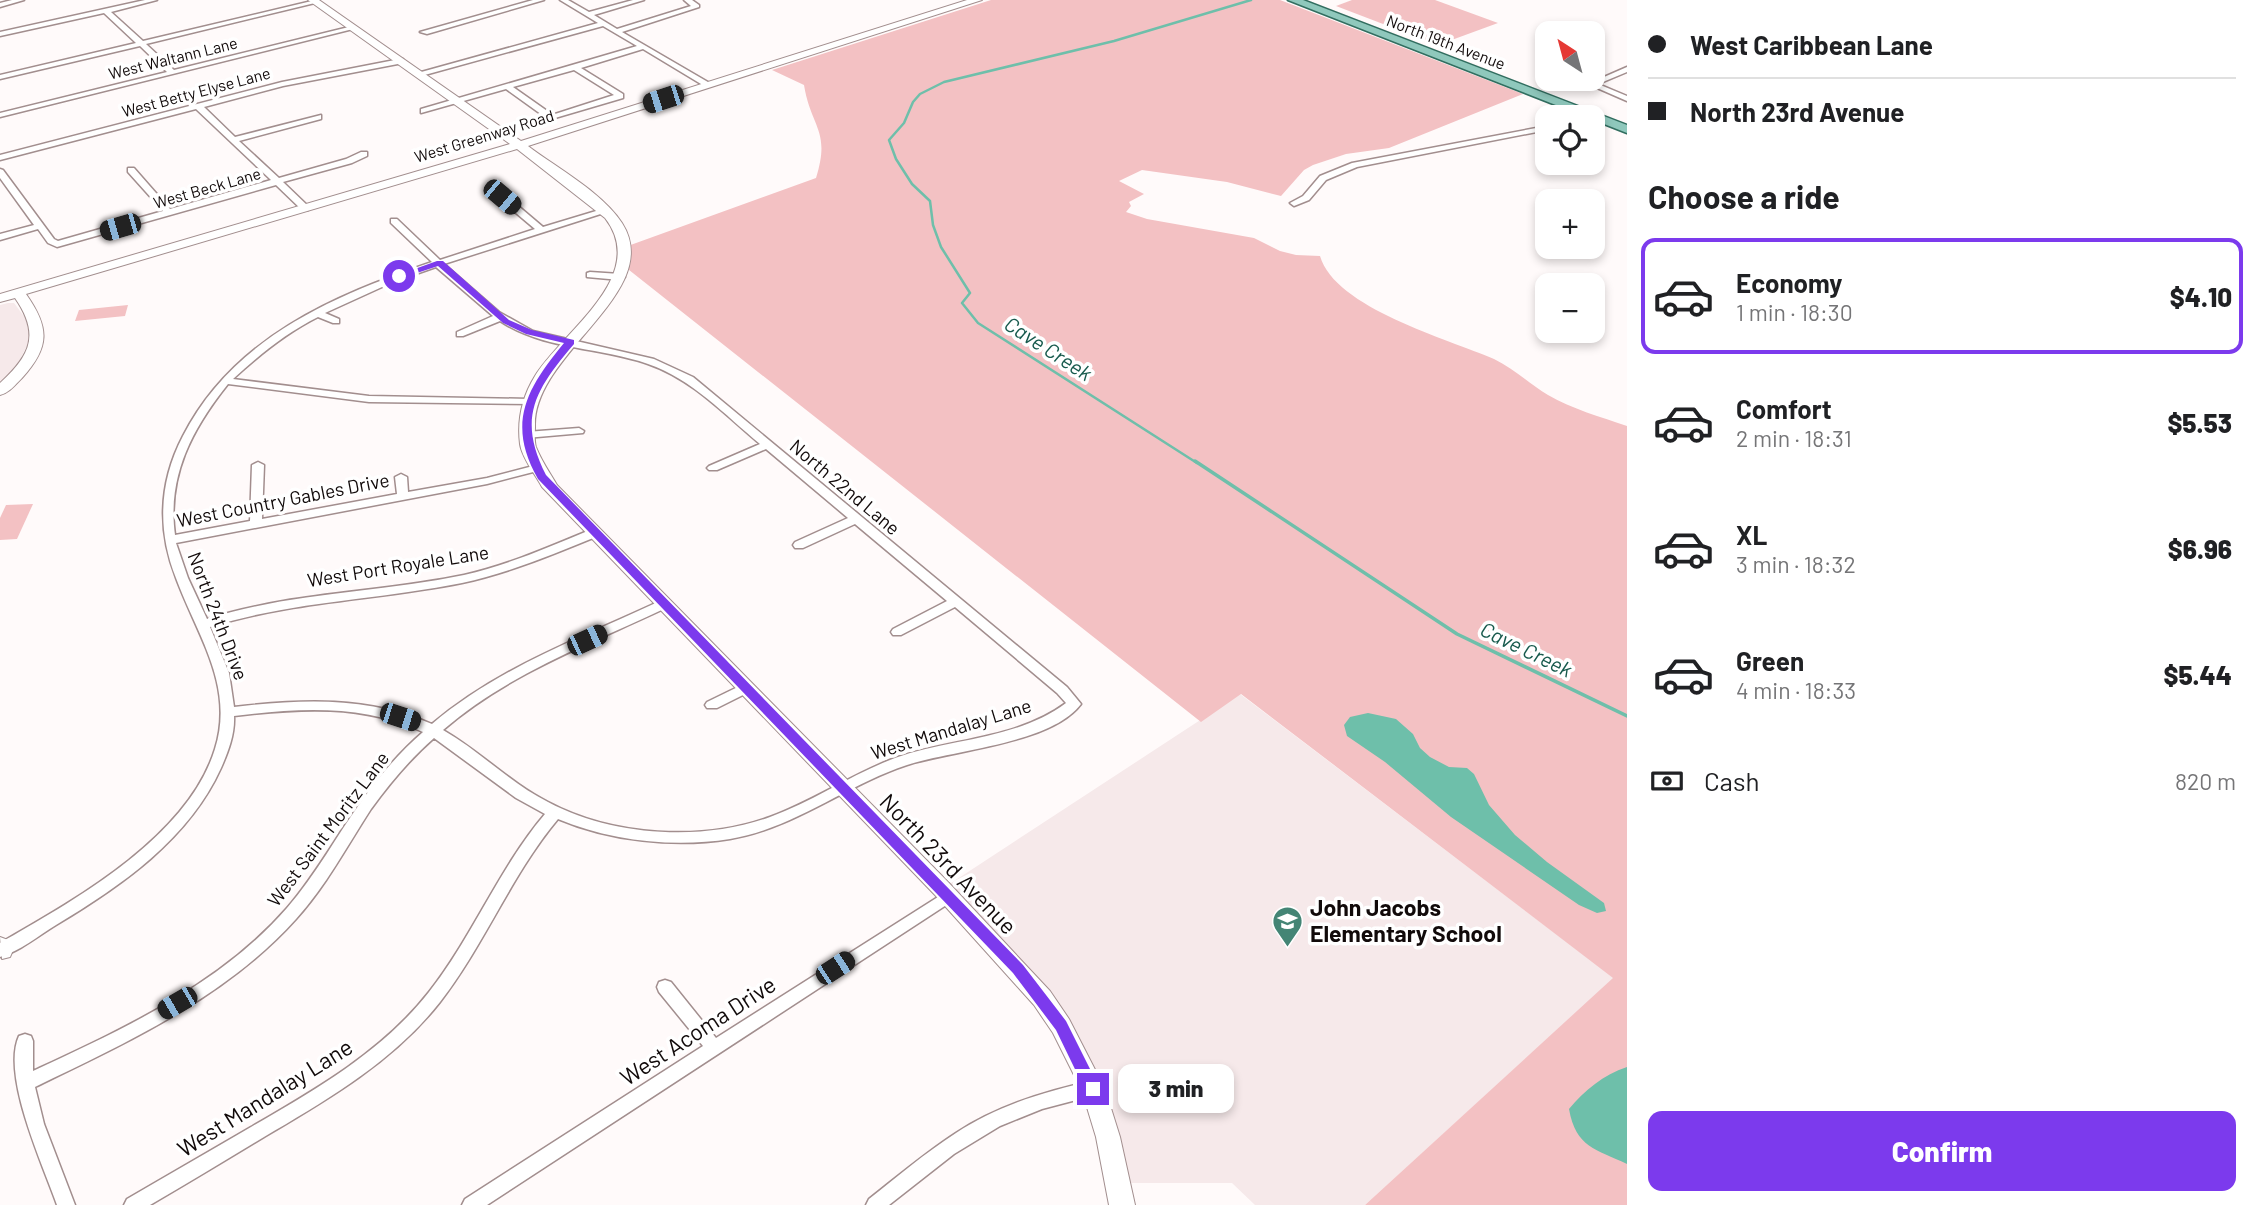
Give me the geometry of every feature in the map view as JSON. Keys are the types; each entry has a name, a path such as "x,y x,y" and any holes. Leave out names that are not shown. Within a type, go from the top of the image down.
{"main road":[{"name":"North 19th Avenue","path":"1293,0 1560,105"},
{"name":"North 19th Avenue","path":"1605,122 1627,129"}],"street":[{"path":"0,5 21,0"},
{"path":"1,34 154,0"},
{"path":"424,32 539,2 558,0"},
{"path":"563,0 709,85"},
{"path":"588,15 640,0"},
{"path":"617,31 697,6 687,0"},
{"name":"West Greenway Road","path":"0,298 519,145 976,0"},
{"path":"0,77 39,64 142,43 315,1"},
{"name":"North 23rd Avenue","path":"315,1 519,145 606,211 615,221 624,242 626,256 620,277 608,296 546,370 529,402 526,435 537,468 550,488 949,895 1042,998 1061,1026 1093,1089 1108,1137 1122,1205"},
{"path":"106,11 173,73"},
{"path":"223,16 230,22"},
{"path":"418,74 604,24"},
{"name":"West Waltann Lane","path":"0,115 353,28"},
{"path":"424,111 643,47"},
{"name":"West Betty Elyse Lane","path":"0,158 291,82 400,61"},
{"path":"573,66 620,96"},
{"path":"1627,69 1592,84 1627,99"},
{"path":"506,86 548,115 555,116 620,96"},
{"path":"198,106 305,208"},
{"path":"234,140 318,117"},
{"path":"1294,203 1306,198 1323,178 1355,165 1535,130"},
{"name":"West Beck Lane","path":"40,226 57,244 278,182 364,154"},
{"path":"131,170 170,213"},
{"path":"0,172 40,226 0,237"},
{"path":"494,190 542,230"},
{"name":"North 24th Drive","path":"435,731 385,712 349,705 286,705 229,712 227,683 174,556 170,540 167,513 174,467 186,438 227,381 260,350 317,313 353,295 440,263 606,211"},
{"name":"North 22nd Lane","path":"394,221 500,317 529,332 629,354 677,371 956,601 1062,690 1074,704"},
{"path":"590,275 620,277"},
{"path":"0,391 22,368 35,349 37,339 35,319 18,292"},
{"path":"317,313 336,321"},
{"path":"460,334 500,317"},
{"path":"227,381 369,399 529,402"},
{"path":"526,435 579,431"},
{"path":"713,468 767,445"},
{"path":"256,522 258,466"},
{"name":"West Country Gables Drive","path":"170,540 487,481 537,468"},
{"name":"West Country Gables Drive","path":"401,477 403,495"},
{"path":"799,545 856,519"},
{"name":"West Port Royale Lane","path":"203,625 272,605 484,574 530,560 594,533"},
{"path":"897,632 956,601"},
{"name":"West Saint Moritz Lane","path":"25,1083 182,1000 250,953 282,923 310,891 380,786 464,705 504,679 664,604"},
{"path":"712,705 746,688"},
{"name":"West Mandalay Lane","path":"435,731 457,744 519,792 555,812 606,829 634,834 700,836 759,827 793,815 903,761 1038,725 1062,715 1074,704"},
{"path":"1,949 102,889 166,834 198,795 213,769 222,751 229,712"},
{"name":"West Mandalay Lane","path":"133,1205 328,1090 376,1056 402,1032 432,1001 457,967 517,860 555,812"},
{"name":"West Acoma Drive","path":"471,1205 949,895"},
{"path":"664,987 714,1048"},
{"path":"25,1041 22,1066 25,1083 66,1205"},
{"path":"875,1205 992,1120 1024,1107 1093,1089"}],"shaded area":[{"path":"991,0 1280,0 1523,94 1389,148 1346,154 1313,165 1304,170 1281,196 1227,182 1142,170 1119,181 1144,194 1129,202 1131,206 1126,212 1147,219 1254,238 1280,251 1296,255 1320,256 1330,275 1347,291 1395,320 1494,359 1548,395 1627,426 1627,1205 1365,1205 1613,978 1241,694 1201,722 624,266 625,247 816,178 821,139 804,85 772,70"},
{"path":"1352,0 1435,0 1498,23 1438,45 1336,6"},
{"path":"14,303 26,319 30,340 16,367 0,383 0,305"},
{"path":"128,305 125,316 75,321 79,310"},
{"path":"33,504 17,539 0,540 0,518 6,505"},
{"name":"John Jacobs Elementary School","path":"1240,694 1614,978 1365,1205 1255,1205 1232,1183 1119,1183 1061,1026 942,889"},
{"path":"1368,713 1396,719 1413,734 1420,748 1430,757 1449,767 1467,768 1474,774 1489,805 1515,835 1604,903 1606,911 1597,913 1579,905 1451,817 1385,762 1347,736 1344,725 1350,717"},
{"path":"1627,1067 1627,1164 1582,1140 1572,1122 1569,1109 1595,1084"}],"waterway":[{"name":"Cave Creek","path":"1197,463 978,323 962,303 970,293 941,247 933,225 930,201 912,184 896,159 889,140 904,123 913,102 920,94 944,82 1114,41 1251,0"},
{"name":"Cave Creek","path":"1195,461 1457,634 1627,716"}],"place":[{"name":"John Jacobs Elementary School","path":"1287,948"}],"route":[{"path":"399,276 440,263 506,321 544,337 570,342 546,370 529,402 526,435 529,451 542,477 1018,969 1061,1026 1093,1089"}]}
